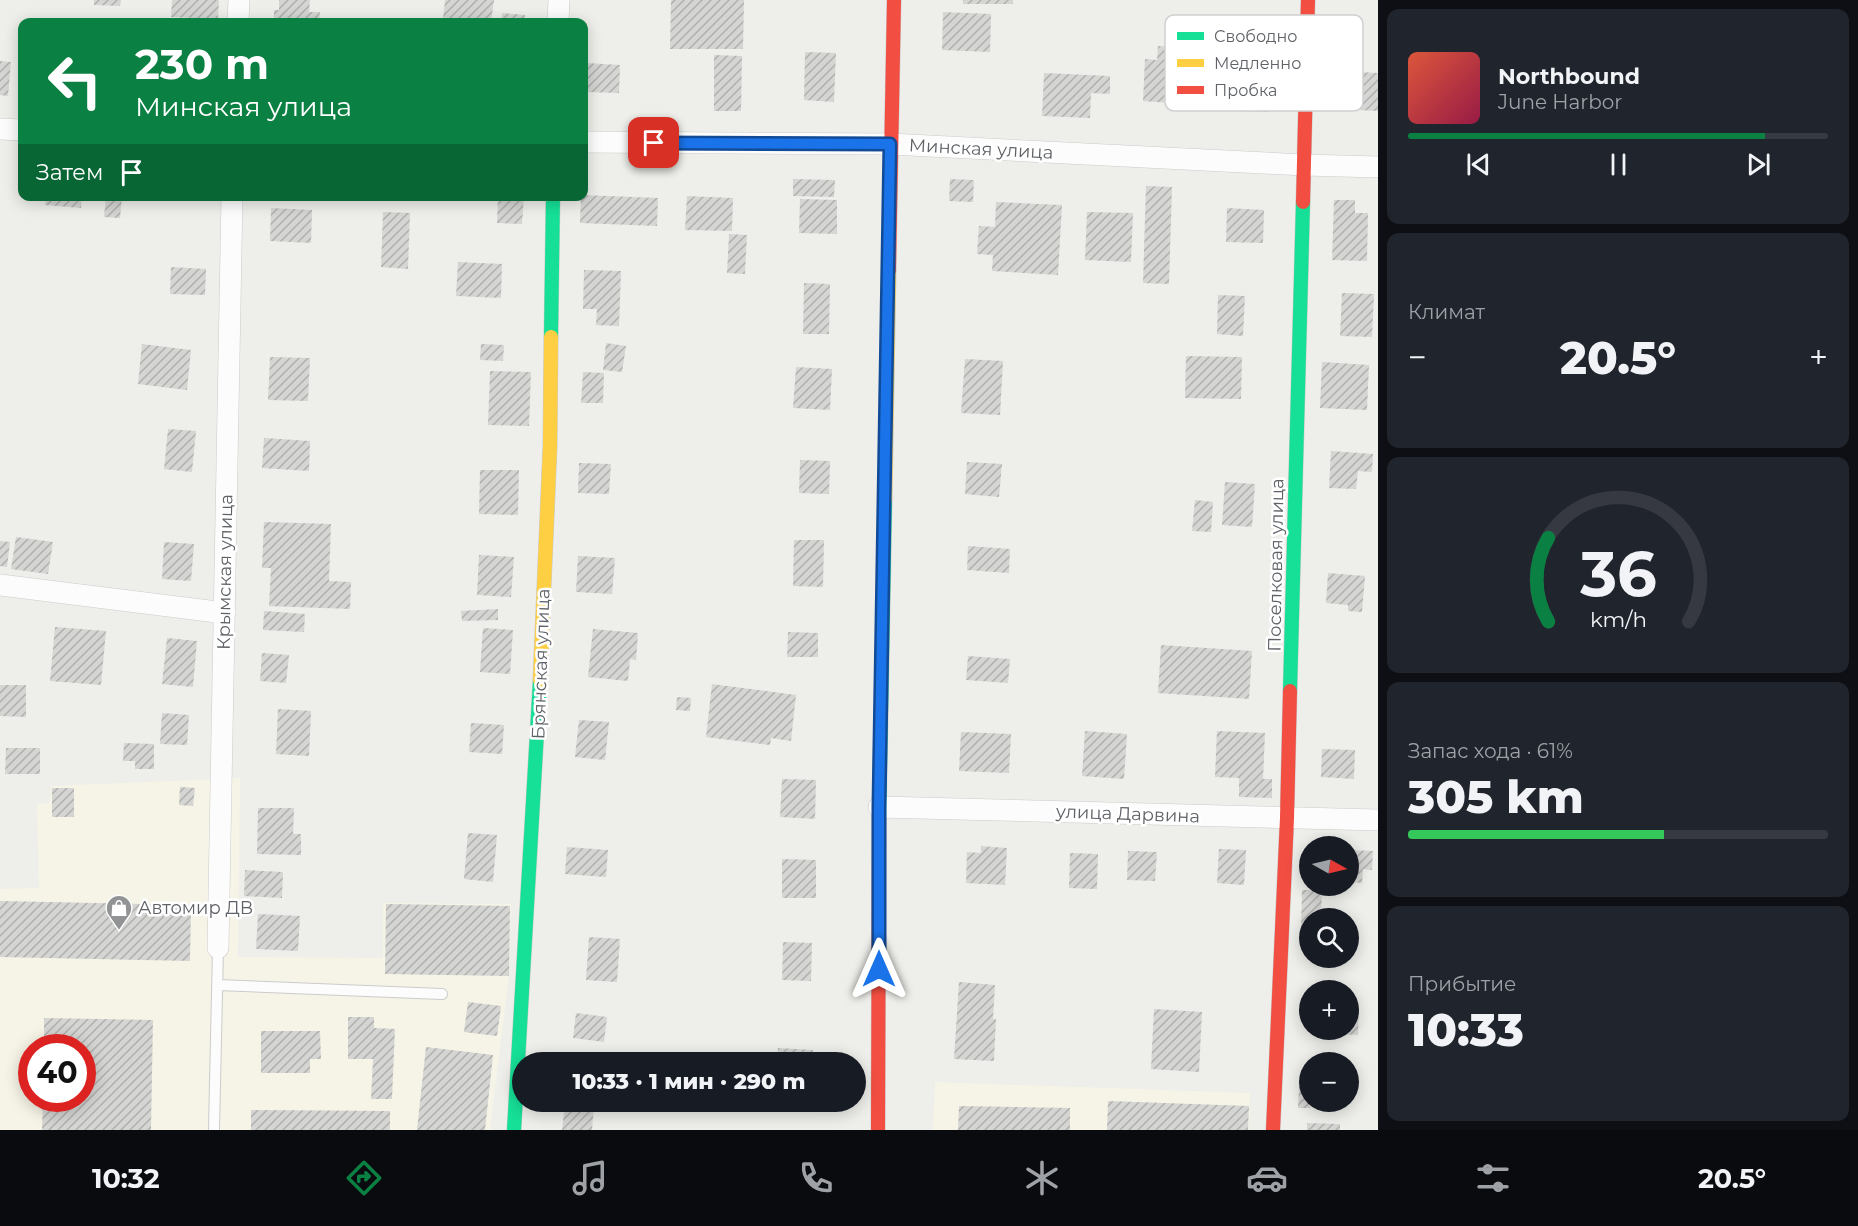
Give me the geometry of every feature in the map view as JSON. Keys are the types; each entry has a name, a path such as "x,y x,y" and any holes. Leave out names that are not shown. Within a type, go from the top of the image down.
{"street":[{"path":"238,18 239,0"},
{"path":"558,18 559,0"},
{"path":"878,1130 879,807 894,0"},
{"name":"Поселковая улица","path":"1308,0 1308,15"},
{"name":"Поселковая улица","path":"1273,1130 1287,818 1305,111"},
{"path":"0,129 18,130"},
{"name":"Минская улица","path":"588,142 890,144 1378,167"},
{"name":"Крымская улица","path":"219,948 232,201"},
{"name":"Брянская улица","path":"514,1130 536,767 550,458 553,201"},
{"path":"0,585 225,613"},
{"name":"улица Дарвина","path":"879,807 1378,820"}],"lane":[{"path":"214,1130 219,948"},
{"path":"218,986 442,994"}],"shaded area":[{"name":"Автомир ДВ","path":"240,778 238,957 383,958 383,903 511,904 509,976 490,1130 0,1130 0,889 39,888 37,804 50,803 51,786"},
{"path":"935,1082 1250,1093 1249,1130 933,1130"}],"building":[{"path":"94,0 121,0 120,6 94,5"},
{"path":"172,0 219,0 218,18 171,17"},
{"path":"279,0 310,0 309,12 320,12 319,18 274,18 274,10 279,10"},
{"path":"445,0 494,0 492,18 443,18"},
{"path":"671,0 744,0 743,49 670,49"},
{"path":"963,0 1013,0 1013,4 963,4"},
{"path":"943,12 991,14 990,52 942,50"},
{"path":"502,13 525,15 525,18 501,18"},
{"path":"1158,46 1165,46 1165,103 1143,101 1145,59 1157,60"},
{"path":"805,52 836,53 834,102 804,100"},
{"path":"714,55 742,56 741,111 714,111"},
{"path":"0,61 11,62 8,96 0,95"},
{"path":"588,63 620,65 619,93 588,92"},
{"path":"1363,72 1378,73 1378,111 1363,110"},
{"path":"1044,73 1110,76 1110,94 1091,93 1090,118 1042,116"},
{"path":"793,179 835,180 834,197 793,196"},
{"path":"950,179 974,180 973,202 949,201"},
{"path":"1146,186 1172,187 1169,284 1143,283"},
{"path":"588,195 658,198 657,226 580,223 581,201 588,201"},
{"path":"687,196 733,198 732,231 685,230"},
{"path":"800,199 837,200 837,234 799,233"},
{"path":"1334,200 1355,200 1355,213 1368,213 1367,261 1332,260"},
{"path":"45,201 82,201 81,208 45,205"},
{"path":"106,201 122,201 120,218 104,217"},
{"path":"498,201 524,201 522,224 497,223"},
{"path":"996,202 1062,205 1058,275 992,271 993,255 977,254 979,226 995,227"},
{"path":"271,208 312,210 311,243 270,241"},
{"path":"1227,208 1264,210 1263,243 1226,242"},
{"path":"383,212 410,213 408,269 381,267"},
{"path":"1087,212 1133,213 1131,262 1085,260"},
{"path":"729,234 747,235 745,274 727,273"},
{"path":"458,262 502,264 501,298 456,296"},
{"path":"171,267 206,269 205,295 170,294"},
{"path":"584,270 621,271 619,326 596,325 597,309 583,309"},
{"path":"804,283 830,284 829,334 803,334"},
{"path":"1342,293 1374,294 1372,337 1340,336"},
{"path":"1218,295 1245,296 1243,336 1217,334"},
{"path":"606,343 626,346 622,372 603,370"},
{"path":"142,344 191,350 187,390 138,384"},
{"path":"481,344 504,345 503,361 480,360"},
{"path":"1186,356 1242,357 1241,399 1185,398"},
{"path":"270,357 310,358 308,401 268,400"},
{"path":"965,359 1003,361 1000,415 961,413"},
{"path":"1322,362 1369,365 1367,410 1320,408"},
{"path":"796,367 832,369 830,410 793,408"},
{"path":"490,371 531,372 529,426 488,425"},
{"path":"583,372 604,373 603,403 581,403"},
{"path":"168,429 196,431 192,472 164,469"},
{"path":"264,438 310,441 309,471 262,468"},
{"path":"1331,451 1373,454 1372,472 1358,471 1356,489 1329,488"},
{"path":"800,460 830,461 829,494 799,493"},
{"path":"967,462 1002,464 999,497 965,494"},
{"path":"579,463 611,464 609,494 578,493"},
{"path":"480,470 519,470 518,515 479,514"},
{"path":"1225,482 1255,484 1252,527 1222,525"},
{"path":"1195,500 1213,502 1211,532 1192,531"},
{"path":"264,522 331,524 329,581 351,582 350,609 269,606 271,568 262,568"},
{"path":"16,537 53,542 48,574 11,569"},
{"path":"794,540 824,540 823,587 793,586"},
{"path":"0,541 10,542 7,567 0,566"},
{"path":"164,542 194,544 191,581 162,579"},
{"path":"968,546 1010,549 1009,573 967,570"},
{"path":"479,555 514,557 511,597 477,595"},
{"path":"578,556 615,558 612,594 576,592"},
{"path":"1328,573 1365,576 1362,612 1348,611 1348,605 1326,603"},
{"path":"498,609 498,620 462,621 461,611"},
{"path":"264,611 305,614 304,632 263,630"},
{"path":"55,627 106,631 101,685 50,681"},
{"path":"483,628 513,630 510,674 480,672"},
{"path":"593,629 638,633 636,660 630,659 628,681 588,677"},
{"path":"788,632 818,633 818,657 787,657"},
{"path":"167,638 197,641 193,687 162,684"},
{"path":"1161,645 1252,651 1249,699 1158,693"},
{"path":"262,653 289,655 286,683 260,681"},
{"path":"968,656 1010,659 1008,683 966,680"},
{"path":"712,684 796,695 791,741 771,738 770,745 706,737"},
{"path":"0,685 26,685 26,717 0,716"},
{"path":"677,697 691,698 690,711 676,710"},
{"path":"278,709 311,711 309,756 276,754"},
{"path":"162,713 189,715 187,745 160,744"},
{"path":"579,720 609,722 605,760 575,757"},
{"path":"471,723 504,725 502,754 469,752"},
{"path":"1085,731 1127,734 1124,779 1082,776"},
{"path":"1217,731 1265,733 1263,779 1272,779 1272,798 1239,797 1239,778 1215,777"},
{"path":"961,732 1011,734 1009,773 959,771"},
{"path":"124,743 154,744 154,769 135,769 135,761 123,761"},
{"path":"6,748 40,748 40,774 5,774"},
{"path":"1322,749 1355,750 1354,779 1321,777"},
{"path":"782,779 816,780 815,819 780,817"},
{"path":"180,787 195,788 193,806 179,805"},
{"path":"52,788 74,788 74,817 52,817"},
{"path":"258,808 294,808 293,834 301,834 301,855 257,854"},
{"path":"468,833 497,835 493,882 464,879"},
{"path":"981,846 1007,848 1005,885 966,883 967,852 981,853"},
{"path":"567,847 608,850 606,877 565,874"},
{"path":"1219,849 1246,850 1244,885 1217,883"},
{"path":"1359,850 1373,851 1372,870 1363,869 1362,883 1359,883"},
{"path":"1128,851 1157,852 1155,881 1127,880"},
{"path":"1070,853 1098,854 1097,889 1069,888"},
{"path":"782,859 816,860 816,898 782,898"},
{"path":"245,870 283,872 282,898 244,896"},
{"path":"1302,896 1322,896 1321,908 1302,908"},
{"path":"0,901 191,905 190,961 0,957"},
{"path":"386,904 510,906 509,976 385,974"},
{"path":"258,914 300,916 298,951 256,949"},
{"path":"589,937 620,939 617,982 586,980"},
{"path":"783,942 812,943 811,981 782,980"},
{"path":"959,982 995,985 994,1061 954,1059"},
{"path":"468,1002 501,1006 497,1036 464,1032"},
{"path":"1154,1009 1202,1012 1199,1072 1151,1069"},
{"path":"576,1013 607,1017 604,1042 573,1038"},
{"path":"348,1017 374,1017 374,1028 395,1029 392,1099 371,1099 373,1059 348,1059"},
{"path":"44,1018 153,1020 151,1130 42,1130 43,1112 96,1112 96,1034 44,1034"},
{"path":"261,1031 320,1031 321,1059 310,1059 310,1073 261,1073"},
{"path":"426,1047 493,1055 485,1130 417,1130"},
{"path":"778,1048 813,1050 813,1052 778,1052"},
{"path":"1108,1101 1249,1106 1248,1130 1107,1130"},
{"path":"959,1106 1070,1108 1070,1130 958,1130"},
{"path":"251,1110 390,1111 390,1130 251,1130"},
{"path":"564,1112 593,1112 592,1130 562,1130"},
{"path":"1307,1123 1340,1124 1340,1130 1307,1130"}],"traffic: fast":[{"path":"551,337 553,201"},
{"path":"1290,691 1303,202"},
{"path":"879,824 885,499"},
{"path":"514,1130 540,680"}],"traffic: slow":[{"path":"885,499 889,270"},
{"path":"540,680 550,446 551,337"}],"traffic: jam":[{"path":"889,270 894,0"},
{"path":"1308,0 1308,15"},
{"path":"1303,202 1305,111"},
{"path":"1273,1130 1287,818 1290,691"},
{"path":"878,1130 879,824"}],"place":[{"name":"Автомир ДВ","path":"119,931"}],"route":[{"path":"654,143 890,144 879,807 879,969"}]}
